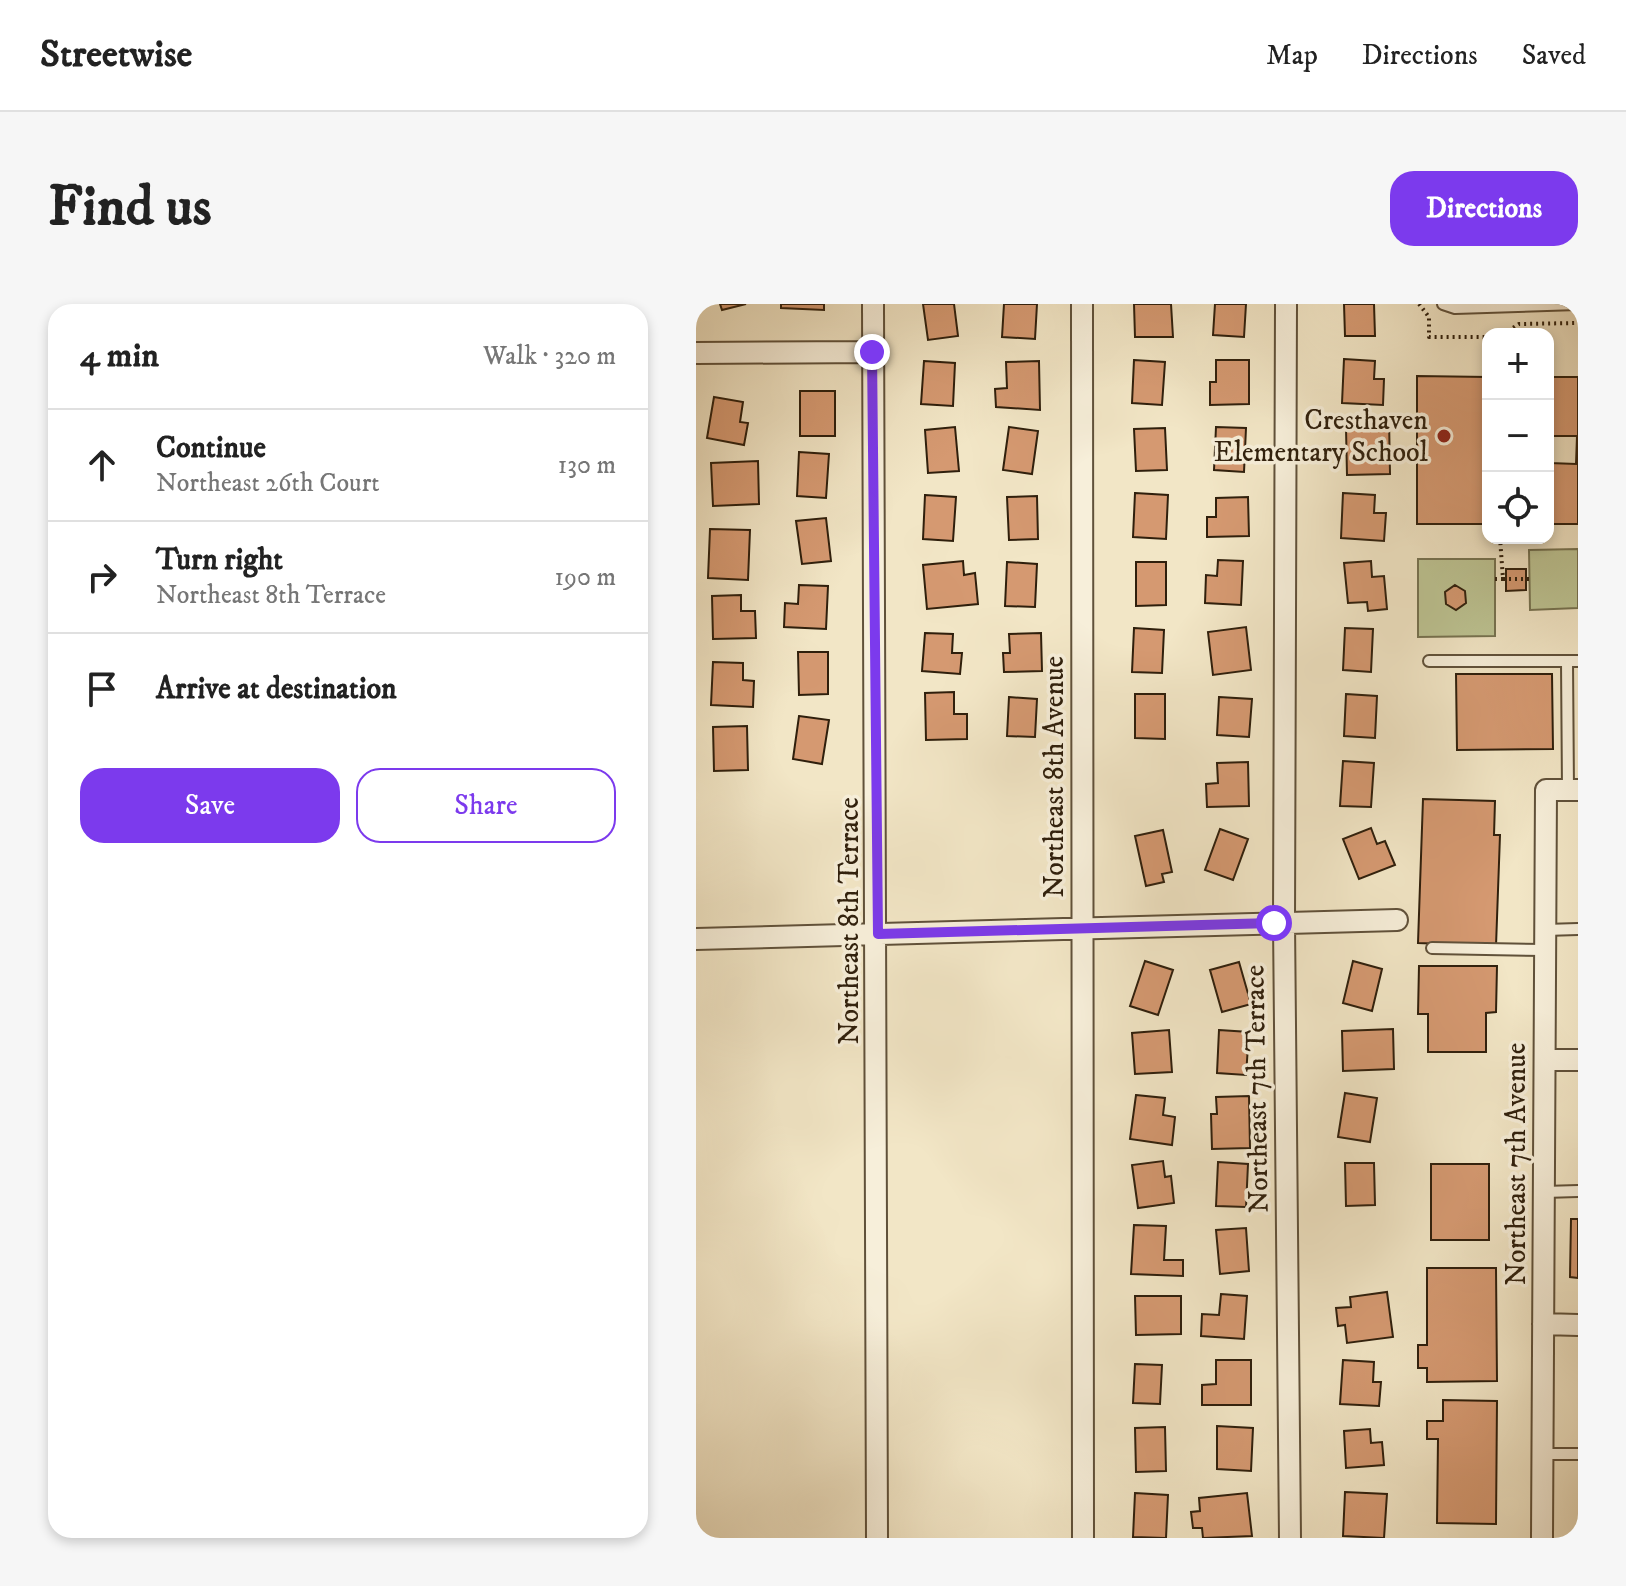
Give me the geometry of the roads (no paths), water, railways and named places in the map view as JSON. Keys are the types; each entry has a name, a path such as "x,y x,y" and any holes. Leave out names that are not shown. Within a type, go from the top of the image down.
{"street":[{"name":"Northeast 8th Terrace","path":"873,304 878,934 877,1538"},
{"name":"Northeast 8th Avenue","path":"1082,304 1083,1538"},
{"name":"Northeast 7th Terrace","path":"1286,304 1284,923 1290,1538"},
{"path":"696,353 872,352"},
{"name":"Northeast 7th Avenue","path":"1542,1538 1546,790 1573,790"},
{"path":"696,939 1397,920"},
{"path":"1545,1060 1578,1060"},
{"path":"1543,1324 1578,1325"}],"lane":[{"path":"1443,304 1455,308 1578,304"},
{"path":"1429,661 1572,661 1573,790"},
{"path":"1432,948 1545,940 1578,929"},
{"path":"1544,1192 1578,1191"},
{"path":"1542,1454 1578,1454"}],"place":[{"name":"Cresthaven Elementary School","path":"1444,436"}]}
